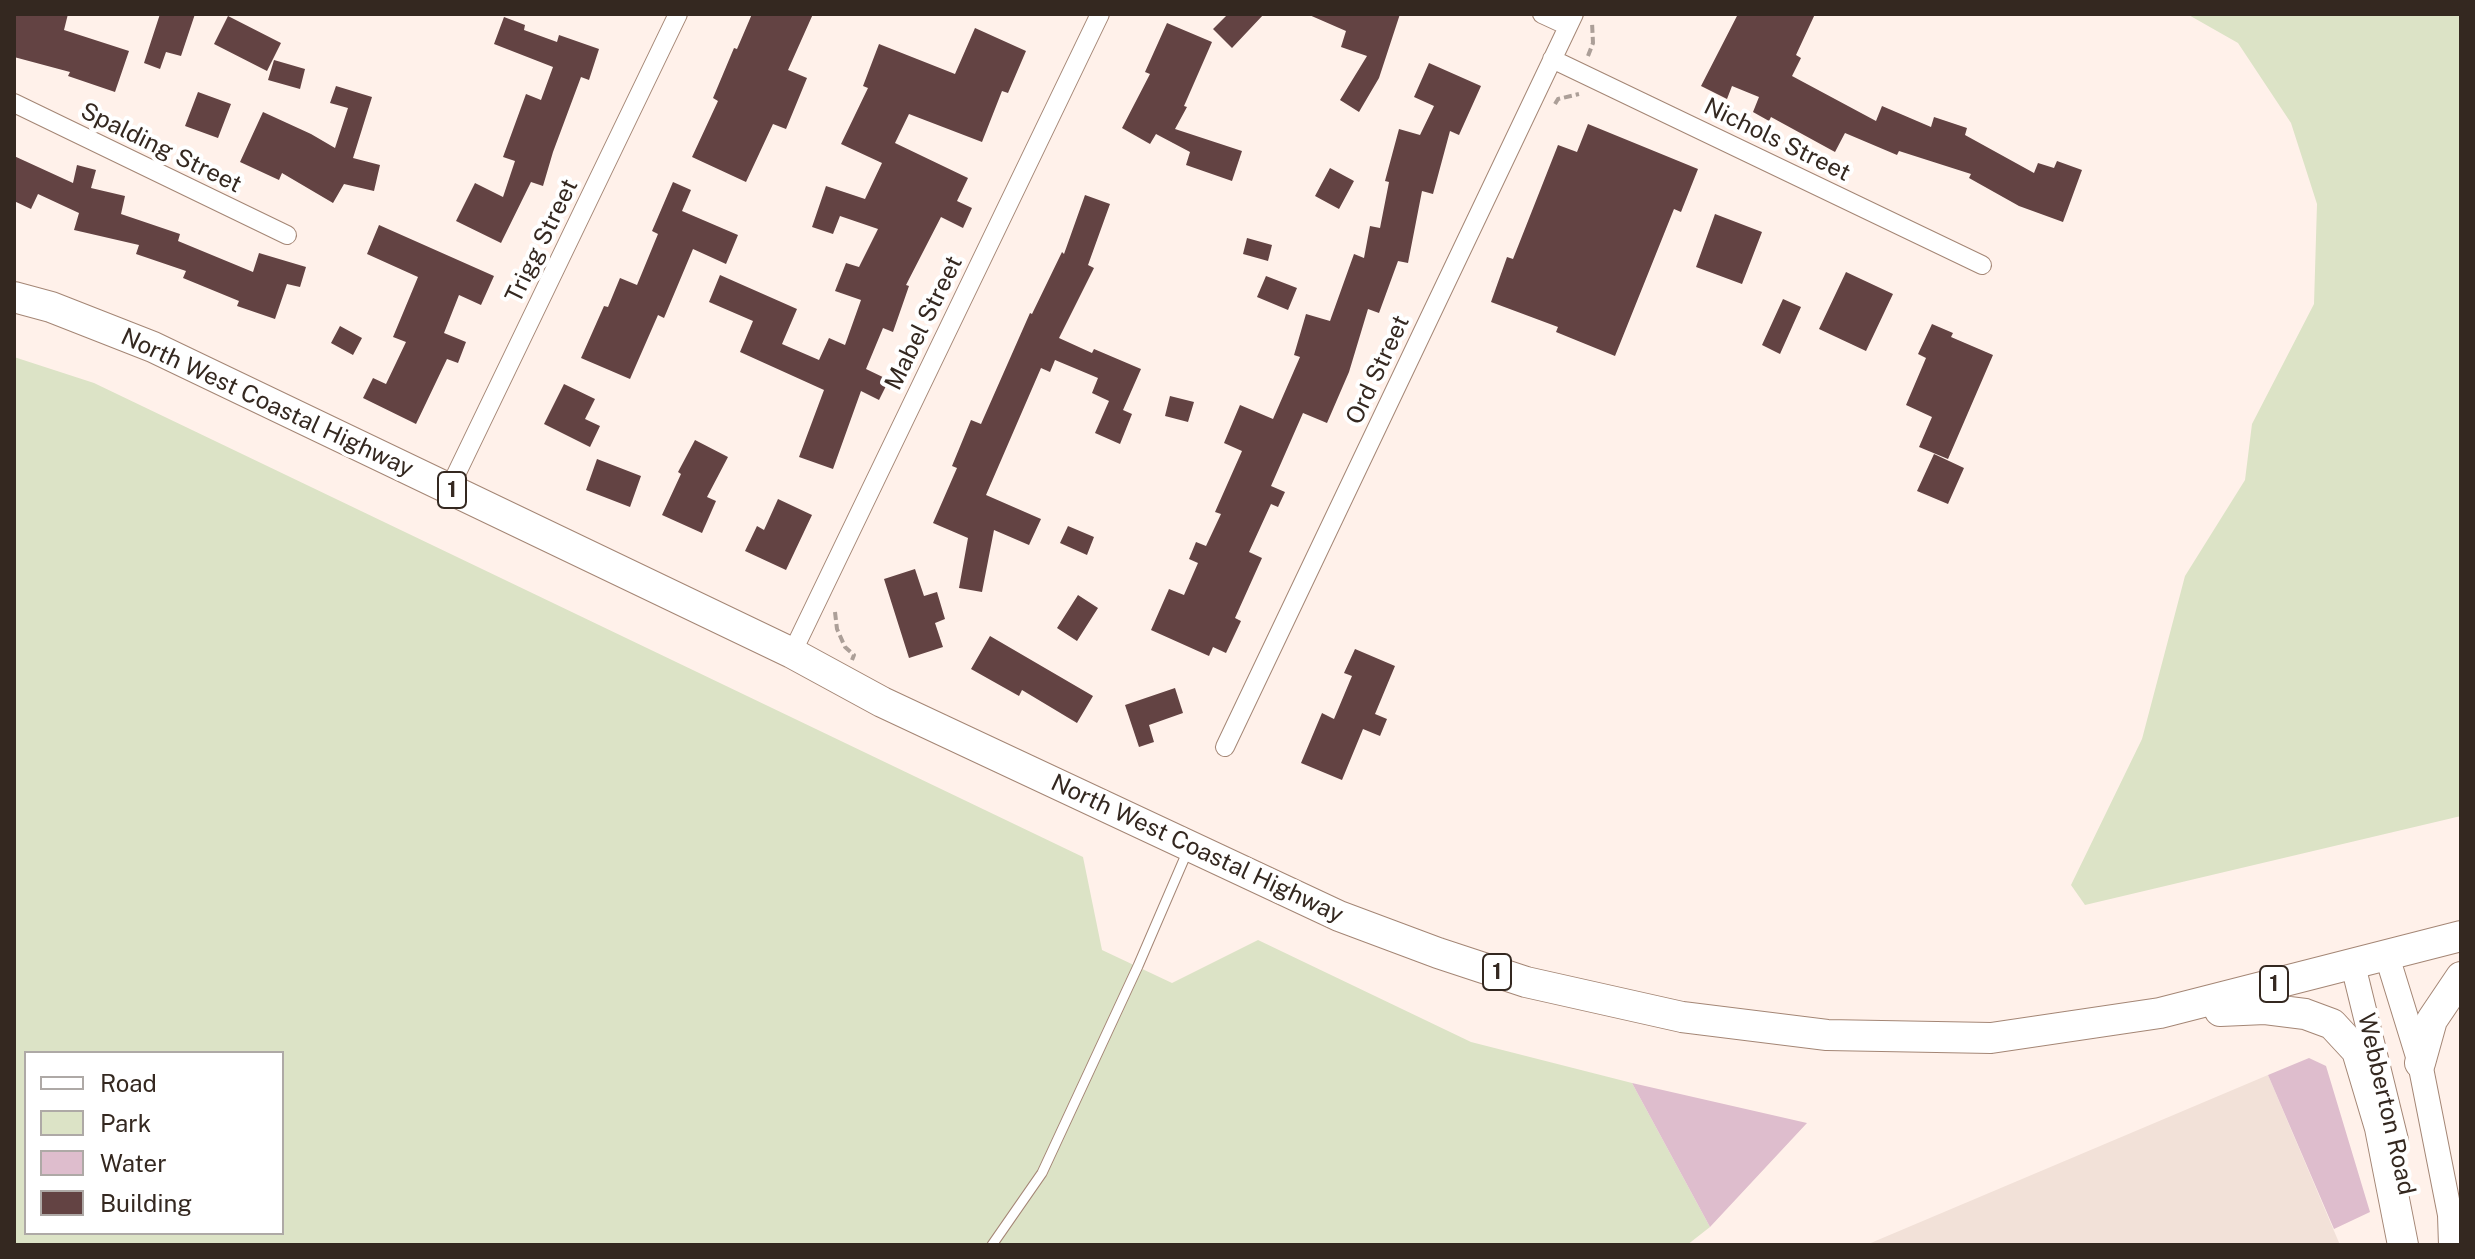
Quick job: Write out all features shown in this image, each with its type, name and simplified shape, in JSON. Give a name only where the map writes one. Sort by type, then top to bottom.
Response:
[{"type":"highway","name":"North West Coastal Highway","points":[[14,297],[51,307],[153,347],[792,653],[882,702],[1339,916],[1526,982],[1682,1017],[1827,1035],[1991,1038],[2160,1013],[2461,936]]},
{"type":"highway","points":[[2420,1063],[2432,1020],[2461,977]]},
{"type":"highway","points":[[2160,1013],[2265,1009],[2305,1014],[2332,1024],[2357,1051],[2380,1128],[2403,1245]]},
{"type":"main road","name":"Webberton Road","points":[[2387,956],[2420,1063],[2450,1215],[2451,1245]]},
{"type":"main road","name":"Webberton Road","points":[[2353,965],[2390,1108],[2410,1208],[2411,1245]]},
{"type":"street","points":[[655,14],[676,18]]},
{"type":"street","name":"Mabel Street","points":[[792,653],[1100,14]]},
{"type":"street","points":[[1542,14],[1571,20]]},
{"type":"street","name":"Trigg Street","points":[[449,489],[676,18]]},
{"type":"street","name":"Ord Street","points":[[1225,747],[1571,20]]},
{"type":"street","name":"Nichols Street","points":[[1552,59],[1982,265]]},
{"type":"street","name":"Spalding Street","points":[[14,103],[287,235]]},
{"type":"lane","points":[[992,1245],[1042,1173],[1138,966],[1189,847]]},
{"type":"path","points":[[1590,54],[1595,14]]},
{"type":"path","points":[[1548,112],[1558,99],[1584,93]]},
{"type":"shaded area","points":[[2268,1075],[2340,1245],[1866,1245]]},
{"type":"green space","points":[[2187,14],[2461,14],[2461,816],[2085,905],[2071,885],[2142,739],[2185,576],[2245,480],[2252,424],[2314,304],[2317,204],[2291,123],[2238,43]]},
{"type":"green space","points":[[14,357],[94,383],[1083,857],[1102,950],[1172,983],[1258,940],[1471,1042],[1632,1083],[1710,1227],[1687,1245],[14,1245]]},
{"type":"water","points":[[2309,1058],[2326,1066],[2370,1212],[2334,1229],[2268,1075]]},
{"type":"water","points":[[1632,1083],[1807,1123],[1710,1227]]},
{"type":"building","points":[[14,14],[68,14],[64,30],[129,51],[115,92],[68,76],[70,72],[14,57]]},
{"type":"building","points":[[160,14],[195,14],[181,56],[166,52],[160,69],[144,63]]},
{"type":"building","points":[[752,14],[813,14],[788,70],[807,78],[786,129],[773,124],[746,182],[692,157],[718,101],[713,98]]},
{"type":"building","points":[[1228,14],[1264,14],[1232,48],[1213,29]]},
{"type":"building","points":[[1307,14],[1400,14],[1379,78],[1359,112],[1340,100],[1367,56],[1341,47],[1346,31]]},
{"type":"building","points":[[1738,14],[1815,14],[1796,55],[1801,58],[1792,76],[1876,121],[1882,106],[1931,127],[1934,117],[1967,128],[1965,135],[2034,173],[2038,163],[2054,168],[2057,161],[2082,170],[2063,222],[2019,206],[1969,178],[1971,174],[1899,151],[1897,155],[1845,133],[1835,152],[1771,117],[1769,121],[1753,112],[1759,97],[1732,86],[1727,99],[1701,86]]},
{"type":"building","points":[[228,16],[281,43],[267,71],[214,44]]},
{"type":"building","points":[[504,17],[525,25],[524,30],[557,42],[559,35],[599,49],[589,80],[581,77],[543,186],[531,182],[501,243],[456,221],[475,183],[503,197],[515,161],[503,157],[526,94],[541,100],[553,67],[494,44]]},
{"type":"building","points":[[1167,23],[1212,42],[1184,106],[1187,107],[1175,129],[1242,151],[1232,181],[1186,165],[1190,152],[1156,134],[1150,144],[1122,128],[1150,74],[1145,72]]},
{"type":"building","points":[[975,28],[1026,51],[1008,93],[1002,91],[982,142],[909,114],[895,143],[968,178],[957,201],[972,208],[963,228],[941,217],[906,285],[909,286],[893,332],[883,328],[866,369],[889,380],[879,400],[861,391],[833,469],[799,457],[824,390],[740,352],[753,321],[709,302],[720,275],[797,309],[782,344],[819,360],[829,338],[845,345],[861,300],[835,291],[846,263],[859,267],[878,229],[840,216],[833,234],[812,227],[826,186],[865,199],[882,163],[841,144],[868,88],[863,86],[879,44],[955,74]]},
{"type":"building","points":[[274,60],[305,69],[300,89],[268,80]]},
{"type":"building","points":[[1429,63],[1481,86],[1459,135],[1450,131],[1433,194],[1422,191],[1408,263],[1398,261],[1379,313],[1368,309],[1349,372],[1327,423],[1303,413],[1271,486],[1285,492],[1278,507],[1271,504],[1249,552],[1262,558],[1235,618],[1241,621],[1226,653],[1213,647],[1209,656],[1151,630],[1169,589],[1184,595],[1198,563],[1189,559],[1196,542],[1206,546],[1221,514],[1215,512],[1242,451],[1224,443],[1240,405],[1273,419],[1300,357],[1294,355],[1306,314],[1330,321],[1354,254],[1364,258],[1370,226],[1380,228],[1389,182],[1385,181],[1399,129],[1420,135],[1434,106],[1414,97]]},
{"type":"building","points":[[336,86],[372,97],[353,158],[380,165],[374,191],[344,184],[333,203],[282,173],[279,180],[240,162],[263,112],[335,148],[348,108],[330,103]]},
{"type":"building","points":[[198,92],[231,104],[218,138],[185,126]]},
{"type":"building","points":[[1588,124],[1698,169],[1681,212],[1674,209],[1615,356],[1556,332],[1558,327],[1491,302],[1507,257],[1513,259],[1558,145],[1577,152]]},
{"type":"building","points":[[14,156],[73,183],[77,165],[96,170],[91,188],[125,196],[121,214],[180,234],[178,241],[253,272],[259,253],[306,267],[300,287],[287,284],[275,319],[237,306],[239,301],[183,278],[186,271],[136,254],[139,245],[74,230],[79,213],[38,194],[31,209],[14,201]]},
{"type":"building","points":[[1330,168],[1354,181],[1339,209],[1315,196]]},
{"type":"building","points":[[673,182],[691,190],[682,211],[738,235],[726,264],[693,249],[664,318],[658,315],[630,379],[581,358],[620,278],[637,285],[658,234],[652,231]]},
{"type":"building","points":[[1085,195],[1110,204],[1088,265],[1094,268],[1059,338],[1141,369],[1123,410],[1132,414],[1120,444],[1095,433],[1109,401],[1092,393],[1098,378],[1055,360],[1050,372],[1041,368],[986,495],[1041,519],[1029,545],[994,530],[982,592],[959,588],[968,538],[933,523],[957,468],[952,466],[971,420],[981,424],[1030,313],[1062,252],[1064,254]]},
{"type":"building","points":[[1715,214],[1762,232],[1742,284],[1696,267]]},
{"type":"building","points":[[379,225],[494,276],[481,305],[459,295],[444,333],[466,342],[458,363],[447,359],[416,424],[363,398],[373,378],[386,384],[406,342],[393,337],[418,277],[367,254]]},
{"type":"building","points":[[1247,238],[1272,245],[1268,261],[1243,254]]},
{"type":"building","points":[[1846,272],[1893,294],[1866,351],[1819,329]]},
{"type":"building","points":[[1266,276],[1297,288],[1288,310],[1257,297]]},
{"type":"building","points":[[1783,299],[1801,307],[1780,354],[1762,345]]},
{"type":"building","points":[[1932,324],[1953,333],[1951,337],[1993,355],[1948,459],[1919,447],[1932,417],[1906,405],[1926,358],[1918,354]]},
{"type":"building","points":[[340,326],[362,338],[353,355],[331,343]]},
{"type":"building","points":[[564,384],[595,399],[585,419],[600,426],[590,447],[544,424]]},
{"type":"building","points":[[1170,396],[1194,402],[1188,422],[1165,416]]},
{"type":"building","points":[[695,440],[728,457],[707,497],[716,501],[702,533],[662,515],[681,474],[678,472]]},
{"type":"building","points":[[1934,454],[1964,468],[1948,504],[1917,491]]},
{"type":"building","points":[[597,459],[641,476],[630,507],[586,490]]},
{"type":"building","points":[[778,499],[812,515],[786,570],[745,551],[757,526],[764,530]]},
{"type":"building","points":[[1068,526],[1094,537],[1087,555],[1060,543]]},
{"type":"building","points":[[915,569],[924,596],[937,592],[945,619],[935,623],[943,647],[909,658],[884,579]]},
{"type":"building","points":[[1078,595],[1098,608],[1077,641],[1057,628]]},
{"type":"building","points":[[990,636],[1093,696],[1077,723],[1022,690],[1019,696],[971,669]]},
{"type":"building","points":[[1355,649],[1395,666],[1375,714],[1387,719],[1380,736],[1363,729],[1342,780],[1301,763],[1322,713],[1334,719],[1352,676],[1344,673]]},
{"type":"building","points":[[1175,688],[1183,713],[1149,725],[1154,742],[1139,747],[1125,705]]}]
